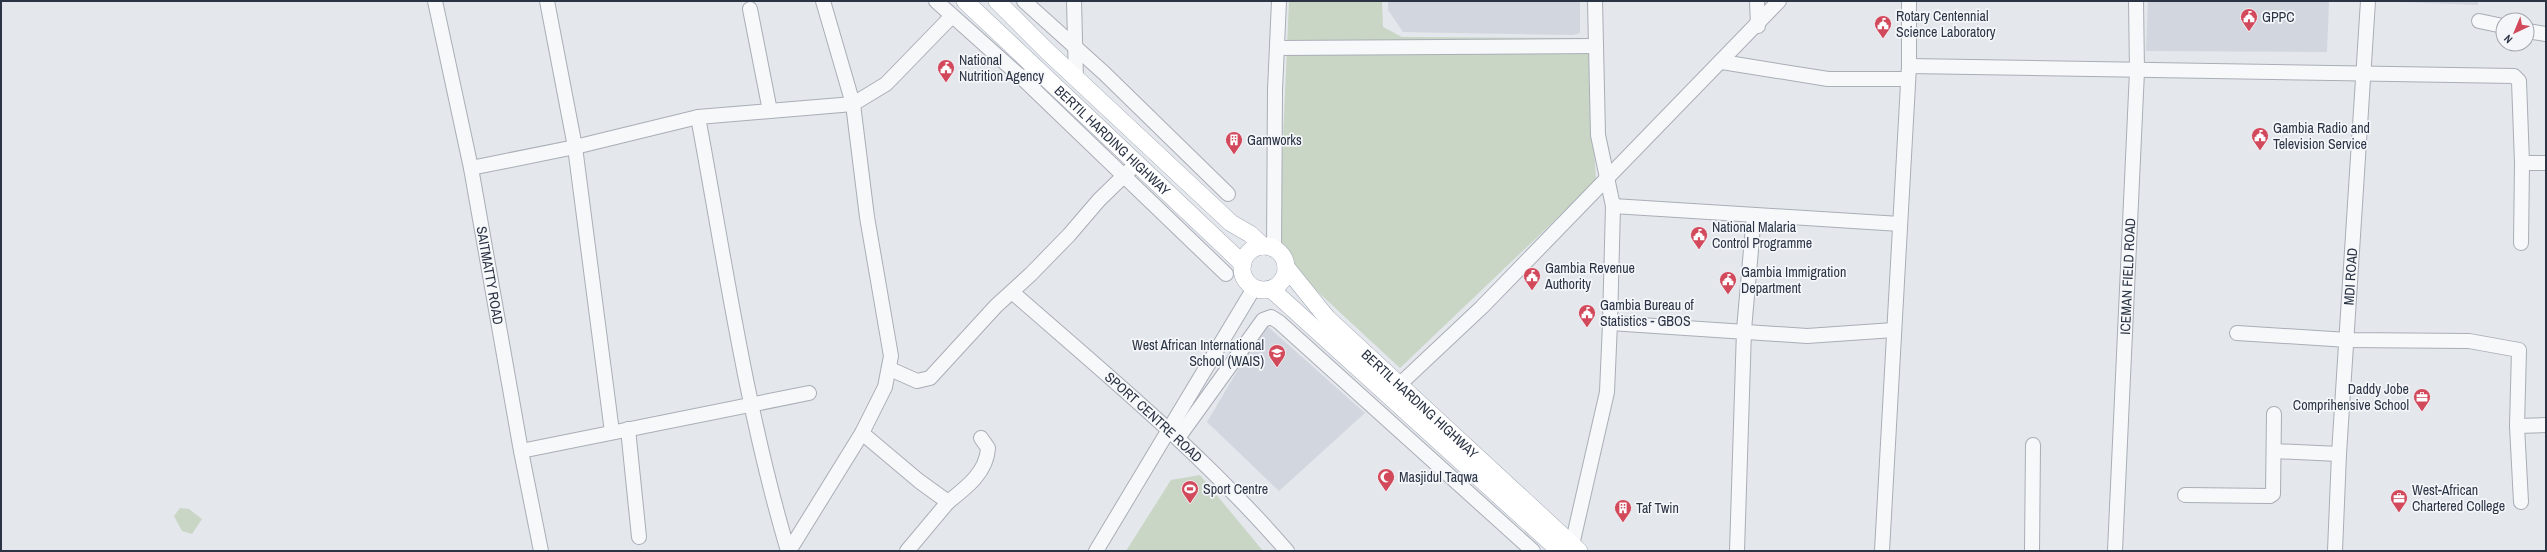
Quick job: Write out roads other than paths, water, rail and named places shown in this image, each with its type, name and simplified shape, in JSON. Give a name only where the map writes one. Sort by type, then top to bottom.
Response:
[{"type":"main road","name":"BERTIL HARDING HIGHWAY","points":[[965,1],[1040,74],[1243,264]]},
{"type":"main road","name":"BERTIL HARDING HIGHWAY","points":[[997,1],[1076,79],[1231,223],[1269,247]]},
{"type":"main road","points":[[1269,247],[1283,256],[1286,267],[1284,278],[1271,289],[1254,288],[1246,280],[1243,264],[1248,253],[1269,247]]},
{"type":"main road","name":"BERTIL HARDING HIGHWAY","points":[[1286,267],[1327,318],[1570,549]]},
{"type":"main road","name":"BERTIL HARDING HIGHWAY","points":[[1271,289],[1570,549]]},
{"type":"street","name":"SAITMATTY ROAD","points":[[435,1],[471,168],[521,451],[541,551]]},
{"type":"street","points":[[547,1],[575,147],[612,432]]},
{"type":"street","points":[[789,551],[862,433],[885,387],[890,370],[890,338],[867,217],[853,104],[823,1]]},
{"type":"street","points":[[936,1],[1021,78],[1123,178],[1226,274]]},
{"type":"street","points":[[1024,1],[1074,48],[1104,73],[1228,194]]},
{"type":"street","points":[[1074,1],[1074,48],[1076,79]]},
{"type":"street","points":[[1269,247],[1279,1]]},
{"type":"street","points":[[1570,549],[1607,392],[1613,206],[1598,135],[1595,1]]},
{"type":"street","points":[[1757,1],[1758,26]]},
{"type":"street","points":[[1398,385],[1482,307],[1608,177],[1758,26],[1779,1]]},
{"type":"street","points":[[1882,551],[1908,73],[1909,1]]},
{"type":"street","name":"ICEMAN FIELD ROAD","points":[[2115,551],[2137,71],[2136,1]]},
{"type":"street","name":"MDI ROAD","points":[[2335,551],[2339,454],[2348,340],[2368,1]]},
{"type":"street","points":[[750,9],[770,111]]},
{"type":"street","points":[[471,168],[575,147],[698,117],[853,104],[886,84],[952,16]]},
{"type":"street","points":[[2479,21],[2495,24]]},
{"type":"street","points":[[2535,32],[2546,34]]},
{"type":"street","points":[[1277,48],[1596,46]]},
{"type":"street","points":[[1722,62],[1828,79],[1908,73],[2137,71],[2363,72],[2514,76],[2519,81],[2522,163],[2520,243]]},
{"type":"street","points":[[1021,78],[1040,74]]},
{"type":"street","points":[[698,117],[751,404],[769,488],[789,551]]},
{"type":"street","points":[[2522,163],[2546,163]]},
{"type":"street","points":[[890,370],[917,381],[924,381],[930,378],[1136,164]]},
{"type":"street","points":[[1613,206],[1900,224]]},
{"type":"street","points":[[1737,551],[1744,330],[1754,215]]},
{"type":"street","points":[[1173,433],[1254,288]]},
{"type":"street","name":"SPORT CENTRE ROAD","points":[[1012,292],[1173,433],[1250,508],[1287,551]]},
{"type":"street","points":[[1096,551],[1138,484],[1173,433],[1263,320],[1271,317],[1280,322],[1533,551]]},
{"type":"street","points":[[1610,323],[1744,330],[1807,336],[1894,330]]},
{"type":"street","points":[[2237,333],[2348,340],[2469,341],[2519,350],[2517,426],[2521,502]]},
{"type":"street","points":[[521,451],[809,393]]},
{"type":"street","points":[[2186,495],[2270,496],[2275,491],[2274,414]]},
{"type":"street","points":[[2517,426],[2546,425]]},
{"type":"street","points":[[628,429],[639,537]]},
{"type":"street","points":[[862,433],[919,481],[948,502]]},
{"type":"street","points":[[907,551],[948,502],[982,470],[988,458],[988,448],[980,438]]},
{"type":"street","points":[[2032,551],[2033,445]]},
{"type":"street","points":[[2274,451],[2339,454]]},
{"type":"place","name":"GPPC","points":[[2249,32]]},
{"type":"place","name":"Rotary Centennial Science Laboratory","points":[[1883,39]]},
{"type":"place","name":"National Nutrition Agency","points":[[946,83]]},
{"type":"place","name":"Gambia Radio and Television Service","points":[[2260,151]]},
{"type":"place","name":"Gamworks","points":[[1234,155]]},
{"type":"place","name":"National Malaria Control Programme","points":[[1699,250]]},
{"type":"place","name":"Gambia Revenue Authority","points":[[1532,291]]},
{"type":"place","name":"Gambia Immigration Department","points":[[1728,295]]},
{"type":"place","name":"Gambia Bureau of Statistics - GBOS","points":[[1587,328]]},
{"type":"place","name":"West African International School (WAIS)","points":[[1277,368]]},
{"type":"place","name":"Daddy Jobe Comprihensive School","points":[[2422,412]]},
{"type":"place","name":"Masjidul Taqwa","points":[[1386,492]]},
{"type":"place","name":"Sport Centre","points":[[1190,504]]},
{"type":"place","name":"West-African Chartered College","points":[[2399,513]]},
{"type":"place","name":"Taf Twin","points":[[1623,523]]}]
